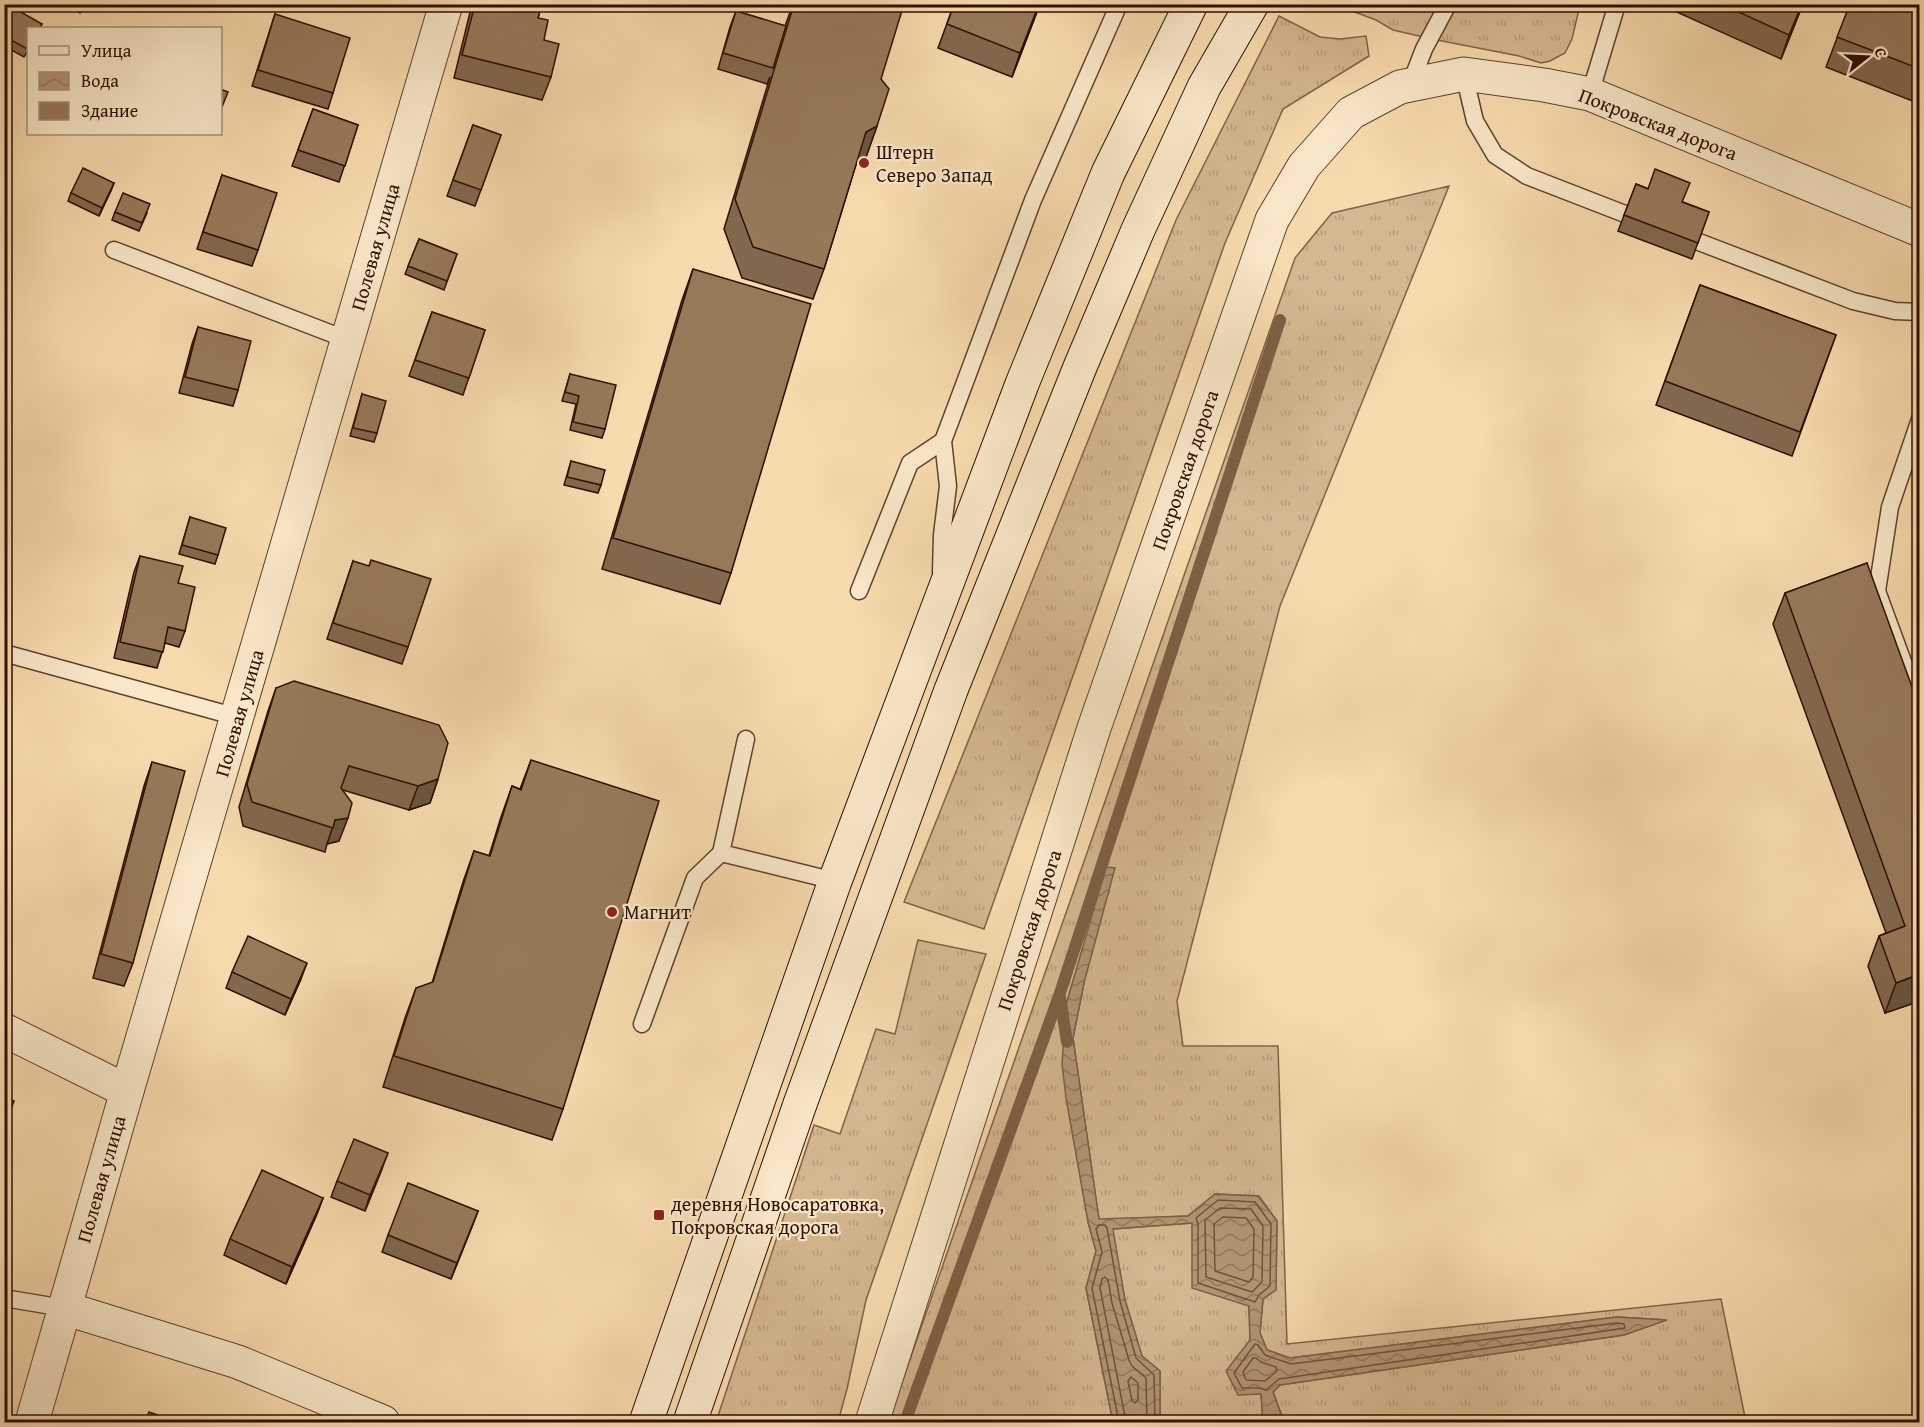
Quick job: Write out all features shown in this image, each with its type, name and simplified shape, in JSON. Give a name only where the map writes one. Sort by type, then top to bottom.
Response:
[{"type":"street","name":"Полевая улица","points":[[32,1422],[446,4]]},
{"type":"street","points":[[646,1422],[834,881],[1022,384],[1108,173],[1191,4]]},
{"type":"street","points":[[690,1422],[800,1104],[951,690],[1138,230],[1204,87],[1252,4]]},
{"type":"street","name":"Покровская дорога","points":[[872,1422],[1094,728],[1272,220],[1304,166],[1350,113],[1400,87],[1464,75],[1544,85],[1590,94],[1920,230]]},
{"type":"street","points":[[4,1030],[127,1091]]},
{"type":"street","points":[[64,1308],[238,1362],[383,1422]]},
{"type":"lane","points":[[939,600],[942,535],[948,486],[943,441],[1033,200],[1119,4]]},
{"type":"lane","points":[[1410,86],[1424,49],[1448,4]]},
{"type":"lane","points":[[1590,94],[1617,4]]},
{"type":"lane","points":[[1464,75],[1475,121],[1495,155],[1527,176],[1625,214]]},
{"type":"lane","points":[[1699,242],[1853,301],[1895,311],[1920,312]]},
{"type":"lane","points":[[114,250],[348,340]]},
{"type":"lane","points":[[1920,419],[1890,507],[1877,591],[1920,708]]},
{"type":"lane","points":[[859,591],[910,463],[943,441]]},
{"type":"lane","points":[[4,653],[237,717]]},
{"type":"lane","points":[[642,1024],[695,878],[722,853],[746,739]]},
{"type":"lane","points":[[722,853],[834,881]]},
{"type":"lane","points":[[4,1298],[64,1308]]},
{"type":"green space","points":[[1302,5],[1580,5],[1572,39],[1565,53],[1541,63],[1519,56],[1393,30],[1376,20],[1344,8],[1329,7],[1318,12]]},
{"type":"green space","points":[[1279,16],[1320,37],[1340,39],[1366,36],[1369,56],[1283,109],[1225,243],[984,929],[904,902],[1176,220]]},
{"type":"green space","points":[[1449,186],[1280,606],[1177,1001],[1183,1046],[1278,1046],[1287,1344],[1721,1299],[1746,1422],[1303,1422],[1299,1418],[1283,1418],[1273,1392],[1280,1385],[1624,1335],[1665,1320],[1617,1317],[1290,1358],[1267,1350],[1260,1333],[1263,1299],[1276,1289],[1277,1221],[1259,1196],[1215,1194],[1188,1216],[1099,1220],[1073,1038],[1107,867],[1066,1005],[1088,1222],[1096,1251],[1086,1288],[1113,1422],[888,1422],[1295,258],[1332,213]]},
{"type":"green space","points":[[918,940],[986,954],[866,1300],[838,1422],[716,1422],[814,1125],[840,1134],[876,1029],[895,1034]]},
{"type":"green space","points":[[1192,1223],[1249,1306],[1250,1340],[1261,1393],[1263,1422],[1160,1422],[1160,1371],[1142,1356],[1125,1300],[1112,1229]]},
{"type":"water","points":[[1106,867],[1115,868],[1084,983],[1073,1038],[1099,1219],[1188,1216],[1215,1194],[1258,1196],[1277,1221],[1276,1290],[1263,1299],[1260,1333],[1267,1350],[1290,1358],[1617,1317],[1667,1320],[1624,1335],[1280,1385],[1273,1392],[1282,1417],[1299,1418],[1303,1422],[1263,1422],[1261,1394],[1238,1395],[1226,1371],[1250,1340],[1249,1306],[1192,1288],[1192,1223],[1113,1229],[1125,1300],[1142,1356],[1160,1371],[1160,1422],[1113,1422],[1086,1288],[1096,1251],[1088,1222],[1062,1064],[1066,1005]]},
{"type":"building","points":[[475,4],[542,4],[538,18],[548,20],[544,40],[559,44],[551,77],[462,55]]},
{"type":"building","points":[[794,4],[822,6],[825,4],[904,4],[881,79],[889,89],[877,126],[866,132],[824,269],[753,247],[735,199]]},
{"type":"building","points":[[954,4],[1039,4],[1020,53],[947,24]]},
{"type":"building","points":[[1721,4],[1802,4],[1789,35]]},
{"type":"building","points":[[1850,4],[1920,4],[1920,69],[1837,37]]},
{"type":"building","points":[[12,7],[42,24],[40,27],[27,27],[27,49],[4,36],[4,21]]},
{"type":"building","points":[[736,11],[786,26],[773,68],[723,53]]},
{"type":"building","points":[[275,14],[350,38],[333,93],[258,70]]},
{"type":"building","points":[[222,90],[228,92],[222,107]]},
{"type":"building","points":[[313,109],[358,125],[345,166],[298,150]]},
{"type":"building","points":[[473,125],[501,135],[481,190],[453,180]]},
{"type":"building","points":[[83,168],[114,183],[102,208],[71,193]]},
{"type":"building","points":[[1655,169],[1690,183],[1682,202],[1709,212],[1698,243],[1624,215],[1636,184],[1648,189]]},
{"type":"building","points":[[222,175],[277,193],[258,250],[203,232]]},
{"type":"building","points":[[123,193],[150,204],[142,223],[115,212]]},
{"type":"building","points":[[419,239],[457,254],[447,281],[408,266]]},
{"type":"building","points":[[693,269],[811,304],[731,573],[613,538]]},
{"type":"building","points":[[1700,285],[1836,335],[1800,432],[1665,381]]},
{"type":"building","points":[[432,312],[485,330],[469,378],[415,360]]},
{"type":"building","points":[[198,327],[251,341],[238,390],[185,377]]},
{"type":"building","points":[[570,374],[616,385],[605,429],[573,422],[579,396],[565,392]]},
{"type":"building","points":[[362,394],[386,401],[377,433],[353,428]]},
{"type":"building","points":[[571,461],[605,470],[601,485],[567,477]]},
{"type":"building","points":[[190,517],[226,528],[218,555],[182,545]]},
{"type":"building","points":[[140,556],[183,566],[178,583],[195,587],[185,631],[168,627],[163,652],[120,642]]},
{"type":"building","points":[[371,560],[431,579],[408,647],[333,623],[353,561],[369,566]]},
{"type":"building","points":[[1867,563],[1920,709],[1920,974],[1896,983],[1879,936],[1905,926],[1785,593]]},
{"type":"building","points":[[294,681],[439,725],[448,743],[438,779],[418,786],[349,766],[341,788],[352,803],[348,818],[335,820],[333,828],[252,802],[247,784],[276,688]]},
{"type":"building","points":[[531,760],[659,801],[563,1109],[394,1056],[416,988],[433,982],[474,851],[490,856],[512,786],[521,790]]},
{"type":"building","points":[[152,762],[185,771],[133,963],[101,954]]},
{"type":"building","points":[[248,936],[307,963],[291,999],[232,972]]},
{"type":"building","points":[[4,1096],[14,1101],[4,1117]]},
{"type":"building","points":[[354,1139],[388,1153],[370,1195],[337,1181]]},
{"type":"building","points":[[262,1170],[323,1198],[292,1267],[230,1239]]},
{"type":"building","points":[[408,1183],[478,1211],[457,1263],[388,1235]]},
{"type":"building","points":[[149,1412],[178,1422],[145,1422]]},
{"type":"waterway","points":[[905,1422],[1059,996],[1280,320]]},
{"type":"waterway","points":[[1060,997],[1067,1042]]},
{"type":"place","name":"Штерн Северо Запад","points":[[864,163]]},
{"type":"place","name":"Магнит","points":[[612,912]]},
{"type":"place","name":"деревня Новосаратовка, Покровская дорога","points":[[659,1215]]}]
